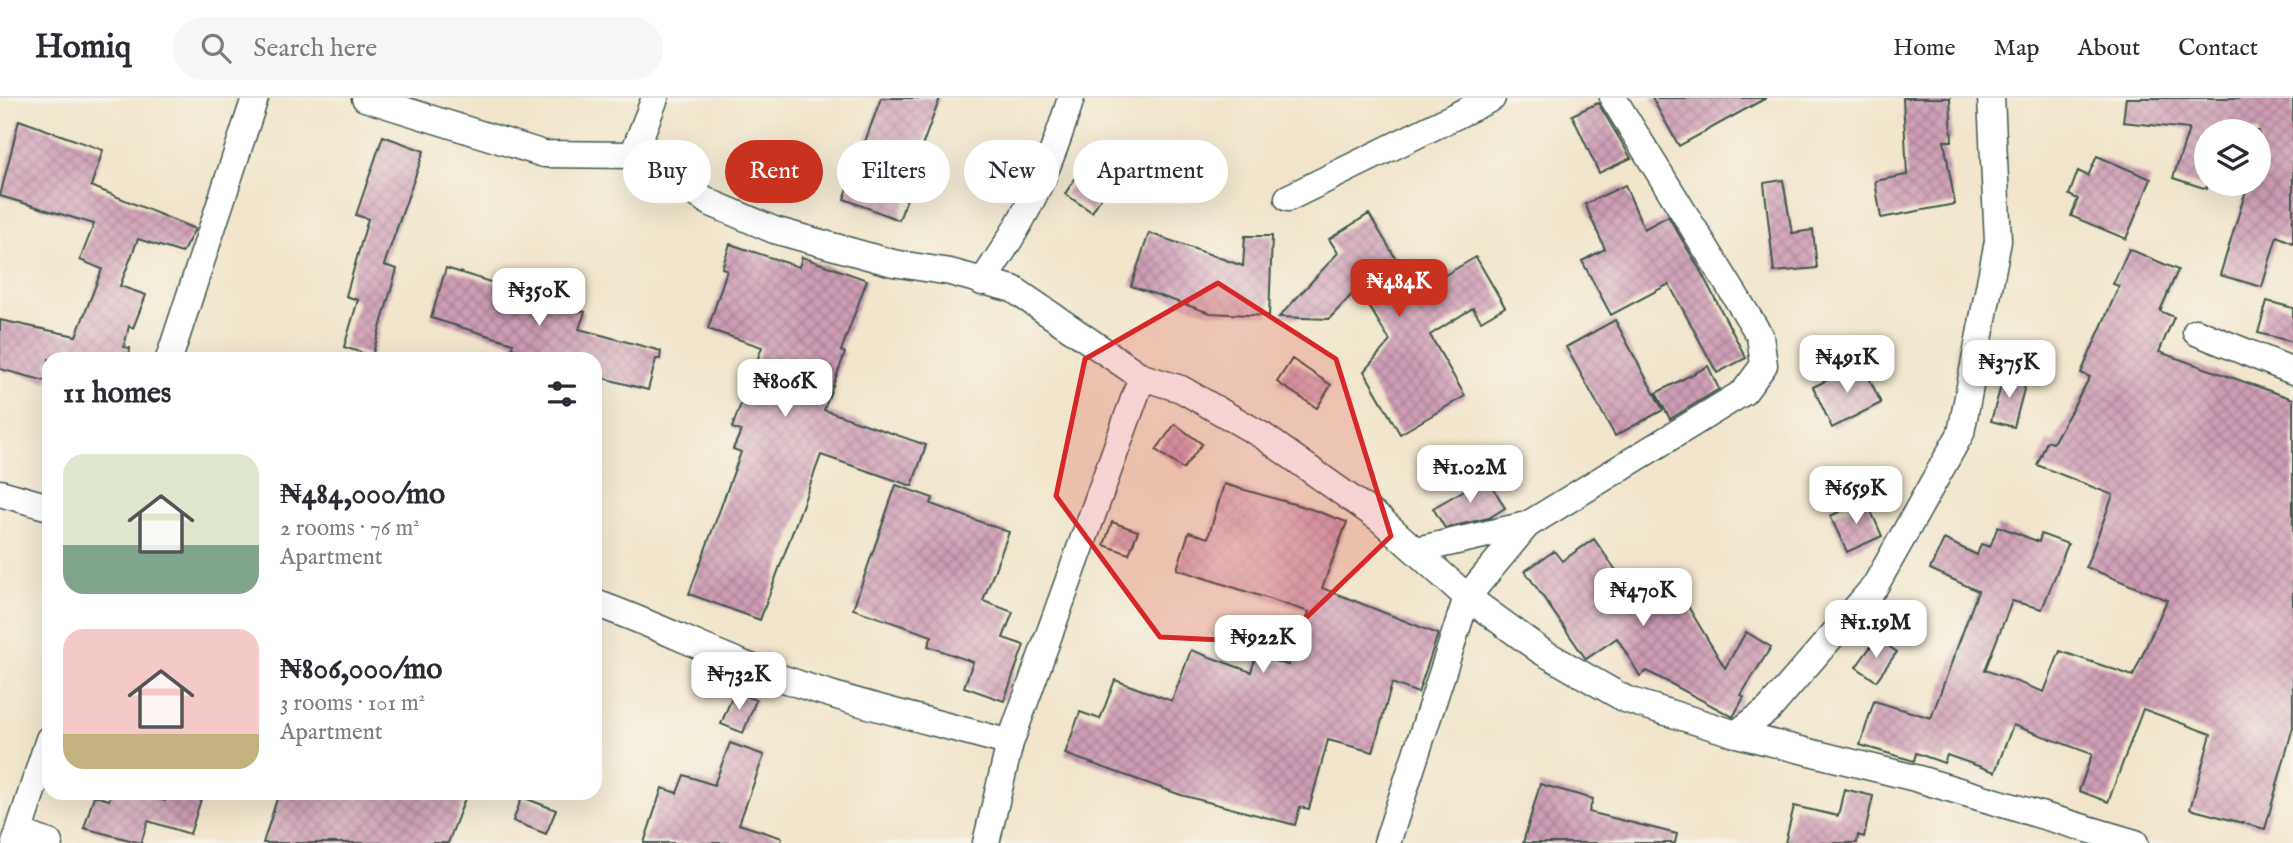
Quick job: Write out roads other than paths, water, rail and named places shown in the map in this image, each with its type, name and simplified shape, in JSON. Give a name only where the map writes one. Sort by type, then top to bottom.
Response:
[{"type":"street","points":[[171,352],[255,98]]},
{"type":"street","points":[[365,98],[544,154],[623,155]]},
{"type":"street","points":[[639,140],[655,98]]},
{"type":"street","points":[[982,282],[1019,228],[1039,191],[1071,98]]},
{"type":"street","points":[[1287,198],[1492,98]]},
{"type":"street","points":[[1417,550],[1527,525],[1744,392],[1764,365],[1760,337],[1613,98]]},
{"type":"street","points":[[1736,734],[1769,709],[1875,586],[1961,433],[1998,241],[1992,98]]},
{"type":"street","points":[[711,202],[774,230],[893,264],[950,272],[1013,289],[1142,377],[1181,389],[1263,436],[1326,479],[1417,550],[1468,597],[1541,651],[1625,699],[1736,734],[1915,778],[2135,843]]},
{"type":"street","points":[[2196,331],[2293,370]]},
{"type":"street","points":[[986,843],[1010,743],[1142,377]]},
{"type":"street","points":[[0,493],[42,505]]},
{"type":"street","points":[[1387,843],[1468,597],[1527,525]]},
{"type":"street","points":[[602,606],[658,626],[743,664],[809,687],[1010,743]]},
{"type":"street","points":[[42,760],[17,837],[48,843]]}]
